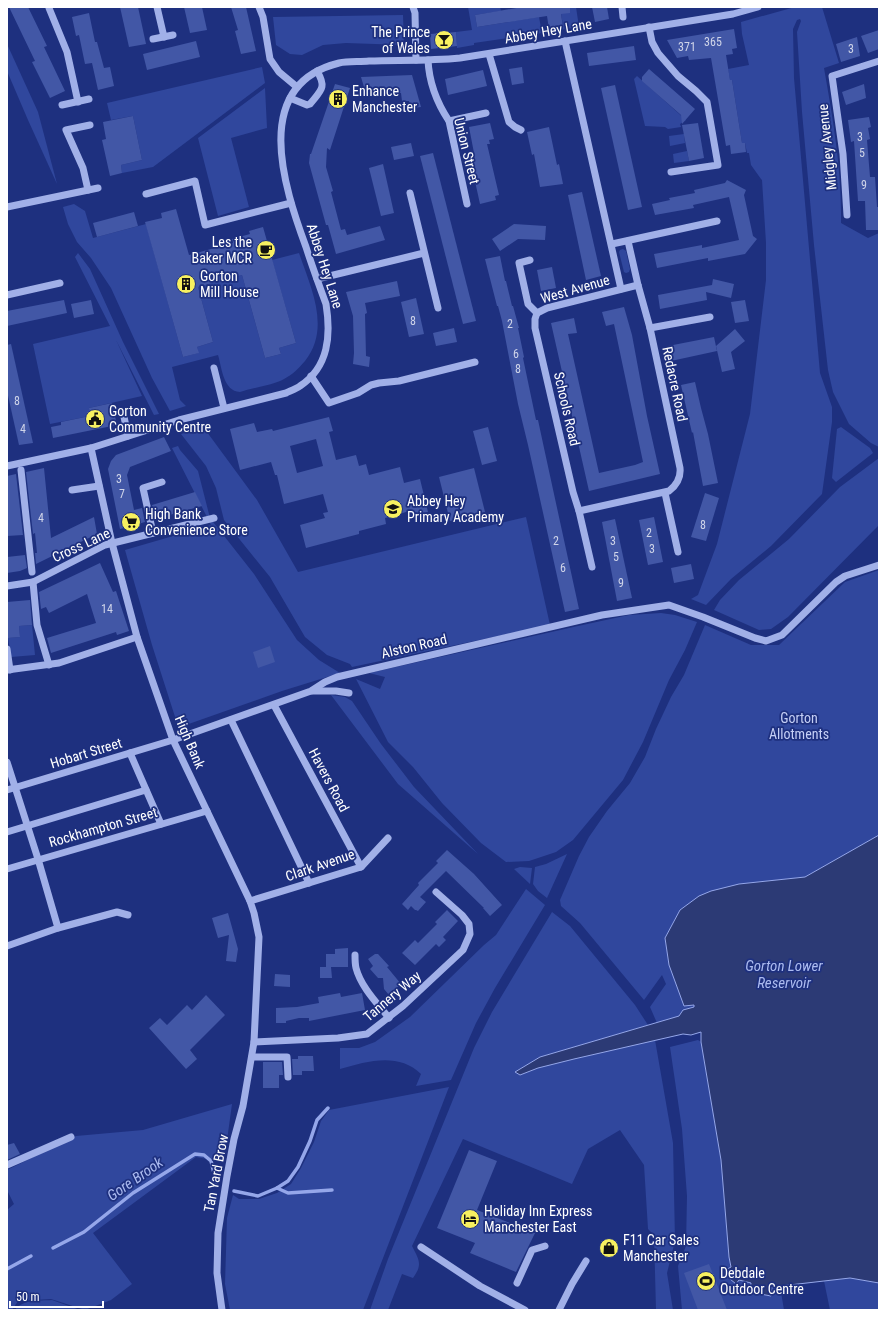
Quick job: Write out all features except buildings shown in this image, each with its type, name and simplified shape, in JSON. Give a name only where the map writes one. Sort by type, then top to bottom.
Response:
[{"type":"street","points":[[50,7],[67,52],[78,102]]},
{"type":"street","points":[[158,7],[164,37]]},
{"type":"street","points":[[259,7],[263,17],[270,59],[280,72],[297,87]]},
{"type":"street","points":[[413,7],[415,13],[416,60]]},
{"type":"street","points":[[622,7],[623,17]]},
{"type":"street","name":"Abbey Hey Lane","points":[[7,466],[91,448],[179,420],[286,393],[300,387],[311,376],[320,363],[325,352],[329,334],[326,304],[291,203],[282,168],[280,145],[284,112],[290,98],[297,87],[317,71],[324,67],[341,62],[428,60],[489,54],[733,14],[758,7]]},
{"type":"street","points":[[649,27],[652,42],[658,53],[678,76],[707,102],[718,165],[671,172]]},
{"type":"street","points":[[153,39],[173,34]]},
{"type":"street","points":[[565,41],[621,289],[638,285]]},
{"type":"street","points":[[489,54],[509,122],[515,128],[521,130]]},
{"type":"street","name":"Union Street","points":[[428,60],[428,71],[432,88],[442,111],[449,122],[467,204]]},
{"type":"street","name":"Midgley Avenue","points":[[847,215],[841,134],[832,76],[879,61]]},
{"type":"street","points":[[290,98],[306,105],[310,104],[322,86],[323,81],[317,71]]},
{"type":"street","points":[[62,105],[89,99]]},
{"type":"street","points":[[449,122],[486,113]]},
{"type":"street","points":[[88,190],[83,168],[66,130],[90,125]]},
{"type":"street","points":[[146,194],[195,181],[206,225],[291,203]]},
{"type":"street","points":[[7,207],[98,188]]},
{"type":"street","points":[[410,193],[438,308]]},
{"type":"street","points":[[612,244],[717,221]]},
{"type":"street","name":"Redacre Road","points":[[628,241],[650,328],[680,468],[679,479],[674,488],[665,493]]},
{"type":"street","points":[[317,278],[424,253]]},
{"type":"street","points":[[530,260],[519,263],[528,304],[537,313]]},
{"type":"street","points":[[7,295],[60,283]]},
{"type":"street","name":"West Avenue","points":[[537,313],[547,308],[621,289]]},
{"type":"street","name":"Schools Road","points":[[537,313],[535,328],[592,567]]},
{"type":"street","points":[[650,328],[710,317]]},
{"type":"street","points":[[311,376],[329,403],[358,393],[371,385],[475,362]]},
{"type":"street","points":[[214,368],[224,408]]},
{"type":"street","points":[[123,412],[128,436]]},
{"type":"street","name":"High Bank","points":[[91,448],[112,543],[137,637],[173,740],[250,901],[254,914],[259,937],[254,1042]]},
{"type":"street","points":[[21,470],[32,572]]},
{"type":"street","points":[[153,533],[144,488],[162,482]]},
{"type":"street","points":[[72,490],[99,486]]},
{"type":"street","points":[[579,511],[665,493],[678,552]]},
{"type":"street","name":"Cross Lane","points":[[7,586],[33,582],[105,545],[214,518]]},
{"type":"street","name":"Alston Road","points":[[173,740],[312,691],[325,682],[337,677],[602,616],[669,605],[766,641],[782,635],[836,582],[845,576],[879,565]]},
{"type":"street","points":[[33,582],[37,624],[49,665]]},
{"type":"street","points":[[7,649],[8,670],[49,665],[137,637]]},
{"type":"street","points":[[312,691],[336,691],[349,693]]},
{"type":"street","name":"Havers Road","points":[[274,705],[361,867]]},
{"type":"street","points":[[231,720],[309,883]]},
{"type":"street","name":"Hobart Street","points":[[7,790],[173,740]]},
{"type":"street","points":[[130,753],[161,824]]},
{"type":"street","points":[[7,762],[16,787],[58,928]]},
{"type":"street","points":[[7,832],[146,790]]},
{"type":"street","name":"Rockhampton Street","points":[[7,869],[207,811]]},
{"type":"street","name":"Clark Avenue","points":[[250,901],[361,867],[388,838]]},
{"type":"street","name":"Tannery Way","points":[[254,1042],[338,1038],[367,1034],[404,1006],[464,950],[470,934],[469,924],[462,915],[436,892]]},
{"type":"street","points":[[7,946],[58,928],[117,912],[128,915]]},
{"type":"street","points":[[355,955],[356,968],[362,981],[371,996],[389,1018]]},
{"type":"street","name":"Tan Yard Brow","points":[[222,1310],[216,1273],[218,1233],[227,1176],[234,1139],[243,1106],[254,1042]]},
{"type":"street","points":[[252,1057],[287,1057],[288,1078]]},
{"type":"street","points":[[7,1165],[71,1138]]},
{"type":"street","points":[[517,1283],[532,1250],[545,1246]]},
{"type":"street","points":[[421,1247],[480,1286],[525,1310]]},
{"type":"street","points":[[559,1310],[586,1261]]},
{"type":"green space","points":[[468,7],[500,7],[501,11],[475,15],[477,27],[539,17],[542,33],[474,43],[474,45],[457,48],[456,32],[472,30]]},
{"type":"green space","points":[[560,7],[576,7],[579,27],[560,30],[559,27],[563,26]]},
{"type":"green space","points":[[795,7],[822,7],[839,63],[824,68],[834,126],[840,184],[841,223],[868,238],[879,233],[879,447],[871,443],[849,424],[833,392],[828,370],[814,245],[802,112],[797,32],[801,21],[800,19],[797,20],[793,29],[794,78],[820,373],[832,407],[832,422],[822,494],[771,546],[731,579],[706,605],[691,599],[698,595],[717,544],[750,414],[766,280],[766,243],[762,180],[751,165],[749,153],[747,153],[745,143],[742,143],[732,80],[730,80],[728,69],[749,65],[742,34],[741,22]]},
{"type":"green space","points":[[403,15],[404,45],[346,43],[323,45],[302,55],[290,54],[276,45],[273,17]]},
{"type":"green space","points":[[7,44],[38,112],[57,184],[7,71]]},
{"type":"green space","points":[[262,67],[265,83],[153,167],[122,173],[121,165],[142,160],[133,116],[111,120],[107,103]]},
{"type":"green space","points":[[637,76],[686,120],[680,124],[681,127],[668,129],[665,127],[645,126],[634,79]]},
{"type":"green space","points":[[265,88],[267,128],[231,138],[249,207],[218,216],[198,138]]},
{"type":"green space","points":[[684,134],[685,143],[670,146],[669,136]]},
{"type":"green space","points":[[687,151],[689,161],[674,163],[673,154]]},
{"type":"green space","points":[[74,204],[85,211],[93,238],[146,224],[183,357],[198,353],[197,347],[213,342],[198,287],[242,275],[265,358],[281,354],[279,348],[296,343],[272,260],[299,253],[313,294],[318,322],[317,335],[313,348],[305,361],[293,373],[280,381],[240,392],[234,391],[230,388],[224,378],[218,355],[172,367],[180,400],[186,406],[170,411],[152,378],[111,288],[91,258],[77,242],[68,224],[63,207]]},
{"type":"green space","points":[[623,249],[626,251],[630,269],[629,272],[626,273],[624,272],[619,252]]},
{"type":"green space","points":[[78,253],[90,269],[123,342],[159,414],[154,415],[116,340],[142,396],[89,408],[90,416],[50,424],[33,344],[110,326],[75,257]]},
{"type":"green space","points":[[841,427],[870,448],[873,453],[836,482],[832,478],[837,429]]},
{"type":"green space","points":[[204,428],[257,500],[298,572],[526,517],[550,625],[352,667],[350,664],[327,655],[305,637],[270,577],[224,520],[216,488],[206,466],[181,434]]},
{"type":"green space","points":[[178,446],[198,471],[210,518],[254,574],[297,640],[319,660],[340,673],[282,691],[183,726],[177,723],[152,645],[125,550],[211,525],[172,448]]},
{"type":"green space","points":[[879,458],[879,525],[788,617],[771,629],[759,630],[714,610],[720,600],[739,580],[789,539],[840,487]]},
{"type":"green space","name":"Gorton Allotments","points":[[879,570],[879,835],[805,877],[739,884],[680,910],[665,938],[669,965],[694,1007],[683,1010],[679,1016],[657,1023],[650,1007],[666,984],[662,975],[644,1000],[580,923],[561,906],[560,900],[579,856],[589,837],[607,811],[630,783],[645,757],[671,697],[684,675],[705,625],[751,645],[779,645],[845,582]]},
{"type":"green space","points":[[661,613],[675,615],[697,622],[685,650],[669,680],[643,742],[623,780],[573,840],[556,852],[529,861],[506,862],[481,843],[442,803],[413,767],[388,742],[356,679],[380,689],[385,677],[369,673],[629,615]]},
{"type":"green space","points":[[32,625],[35,655],[11,657],[8,638],[20,637],[19,626]]},
{"type":"green space","points":[[331,695],[345,697],[352,701],[381,744],[414,787],[478,854],[398,784]]},
{"type":"green space","points":[[567,854],[547,898],[538,891],[533,884],[535,867],[546,864]]},
{"type":"green space","points":[[520,867],[532,868],[530,884],[514,869]]},
{"type":"green space","points":[[526,889],[545,905],[495,988],[476,1023],[451,1080],[416,1086],[421,1074],[412,1067],[393,1061],[372,1061],[340,1069],[340,1048],[359,1048],[375,1042],[410,1017],[496,935]]},
{"type":"green space","points":[[552,912],[570,926],[635,1005],[648,1025],[540,1057],[516,1072],[520,1075],[538,1068],[655,1040],[673,1143],[675,1241],[667,1273],[673,1310],[656,1310],[654,1235],[648,1229],[644,1165],[620,1130],[588,1149],[572,1184],[463,1139],[412,1246],[419,1262],[416,1273],[413,1278],[402,1274],[388,1310],[370,1310],[388,1259],[474,1048],[492,1012]]},
{"type":"green space","points":[[698,1040],[701,1042],[721,1160],[731,1267],[724,1271],[737,1284],[739,1280],[751,1283],[750,1292],[771,1296],[771,1287],[780,1286],[784,1310],[682,1310],[678,1266],[686,1246],[687,1196],[682,1129],[670,1047]]},
{"type":"green space","points":[[449,1087],[363,1310],[230,1310],[225,1284],[227,1218],[233,1195],[239,1199],[259,1199],[277,1193],[291,1184],[314,1142],[321,1121],[329,1110]]},
{"type":"green space","points":[[232,1104],[224,1162],[196,1157],[93,1233],[132,1284],[111,1300],[85,1310],[51,1299],[18,1301],[12,1310],[7,1310],[7,1210],[14,1204],[7,1190],[7,1170],[76,1136],[143,1130]]},
{"type":"green space","points":[[850,1278],[879,1283],[879,1310],[830,1310],[824,1281]]},
{"type":"green space","points":[[52,1300],[80,1310],[15,1310],[18,1306],[27,1302]]},
{"type":"water","name":"Gorton Lower Reservoir","points":[[879,835],[879,1283],[850,1278],[772,1287],[771,1296],[750,1292],[751,1283],[739,1280],[736,1284],[724,1271],[731,1267],[721,1160],[701,1042],[701,1032],[691,1035],[683,1034],[574,1059],[538,1068],[520,1075],[515,1072],[540,1057],[679,1016],[683,1010],[694,1007],[694,1005],[684,1006],[669,965],[665,938],[680,910],[699,896],[711,891],[739,884],[805,877]]},
{"type":"waterway","points":[[234,1191],[258,1196],[277,1188],[288,1181],[298,1167],[310,1141],[317,1120],[328,1108]]},
{"type":"waterway","name":"Gore Brook","points":[[53,1248],[84,1232],[133,1193],[195,1154],[204,1155],[211,1161],[217,1185]]},
{"type":"waterway","name":"Gore Brook","points":[[277,1188],[288,1193],[332,1190]]},
{"type":"waterway","name":"Gore Brook","points":[[7,1269],[31,1256]]},
{"type":"place","name":"The Prince of Wales","points":[[444,40]]},
{"type":"place","name":"Enhance Manchester","points":[[338,99]]},
{"type":"place","name":"Les the Baker MCR","points":[[266,250]]},
{"type":"place","name":"Gorton Mill House","points":[[186,284]]},
{"type":"place","name":"Gorton Community Centre","points":[[95,419]]},
{"type":"place","name":"Abbey Hey Primary Academy","points":[[393,509]]},
{"type":"place","name":"High Bank Convenience Store","points":[[131,522]]},
{"type":"place","name":"Holiday Inn Express Manchester East","points":[[470,1219]]},
{"type":"place","name":"F11 Car Sales Manchester","points":[[609,1248]]},
{"type":"place","name":"Debdale Outdoor Centre","points":[[706,1281]]}]
